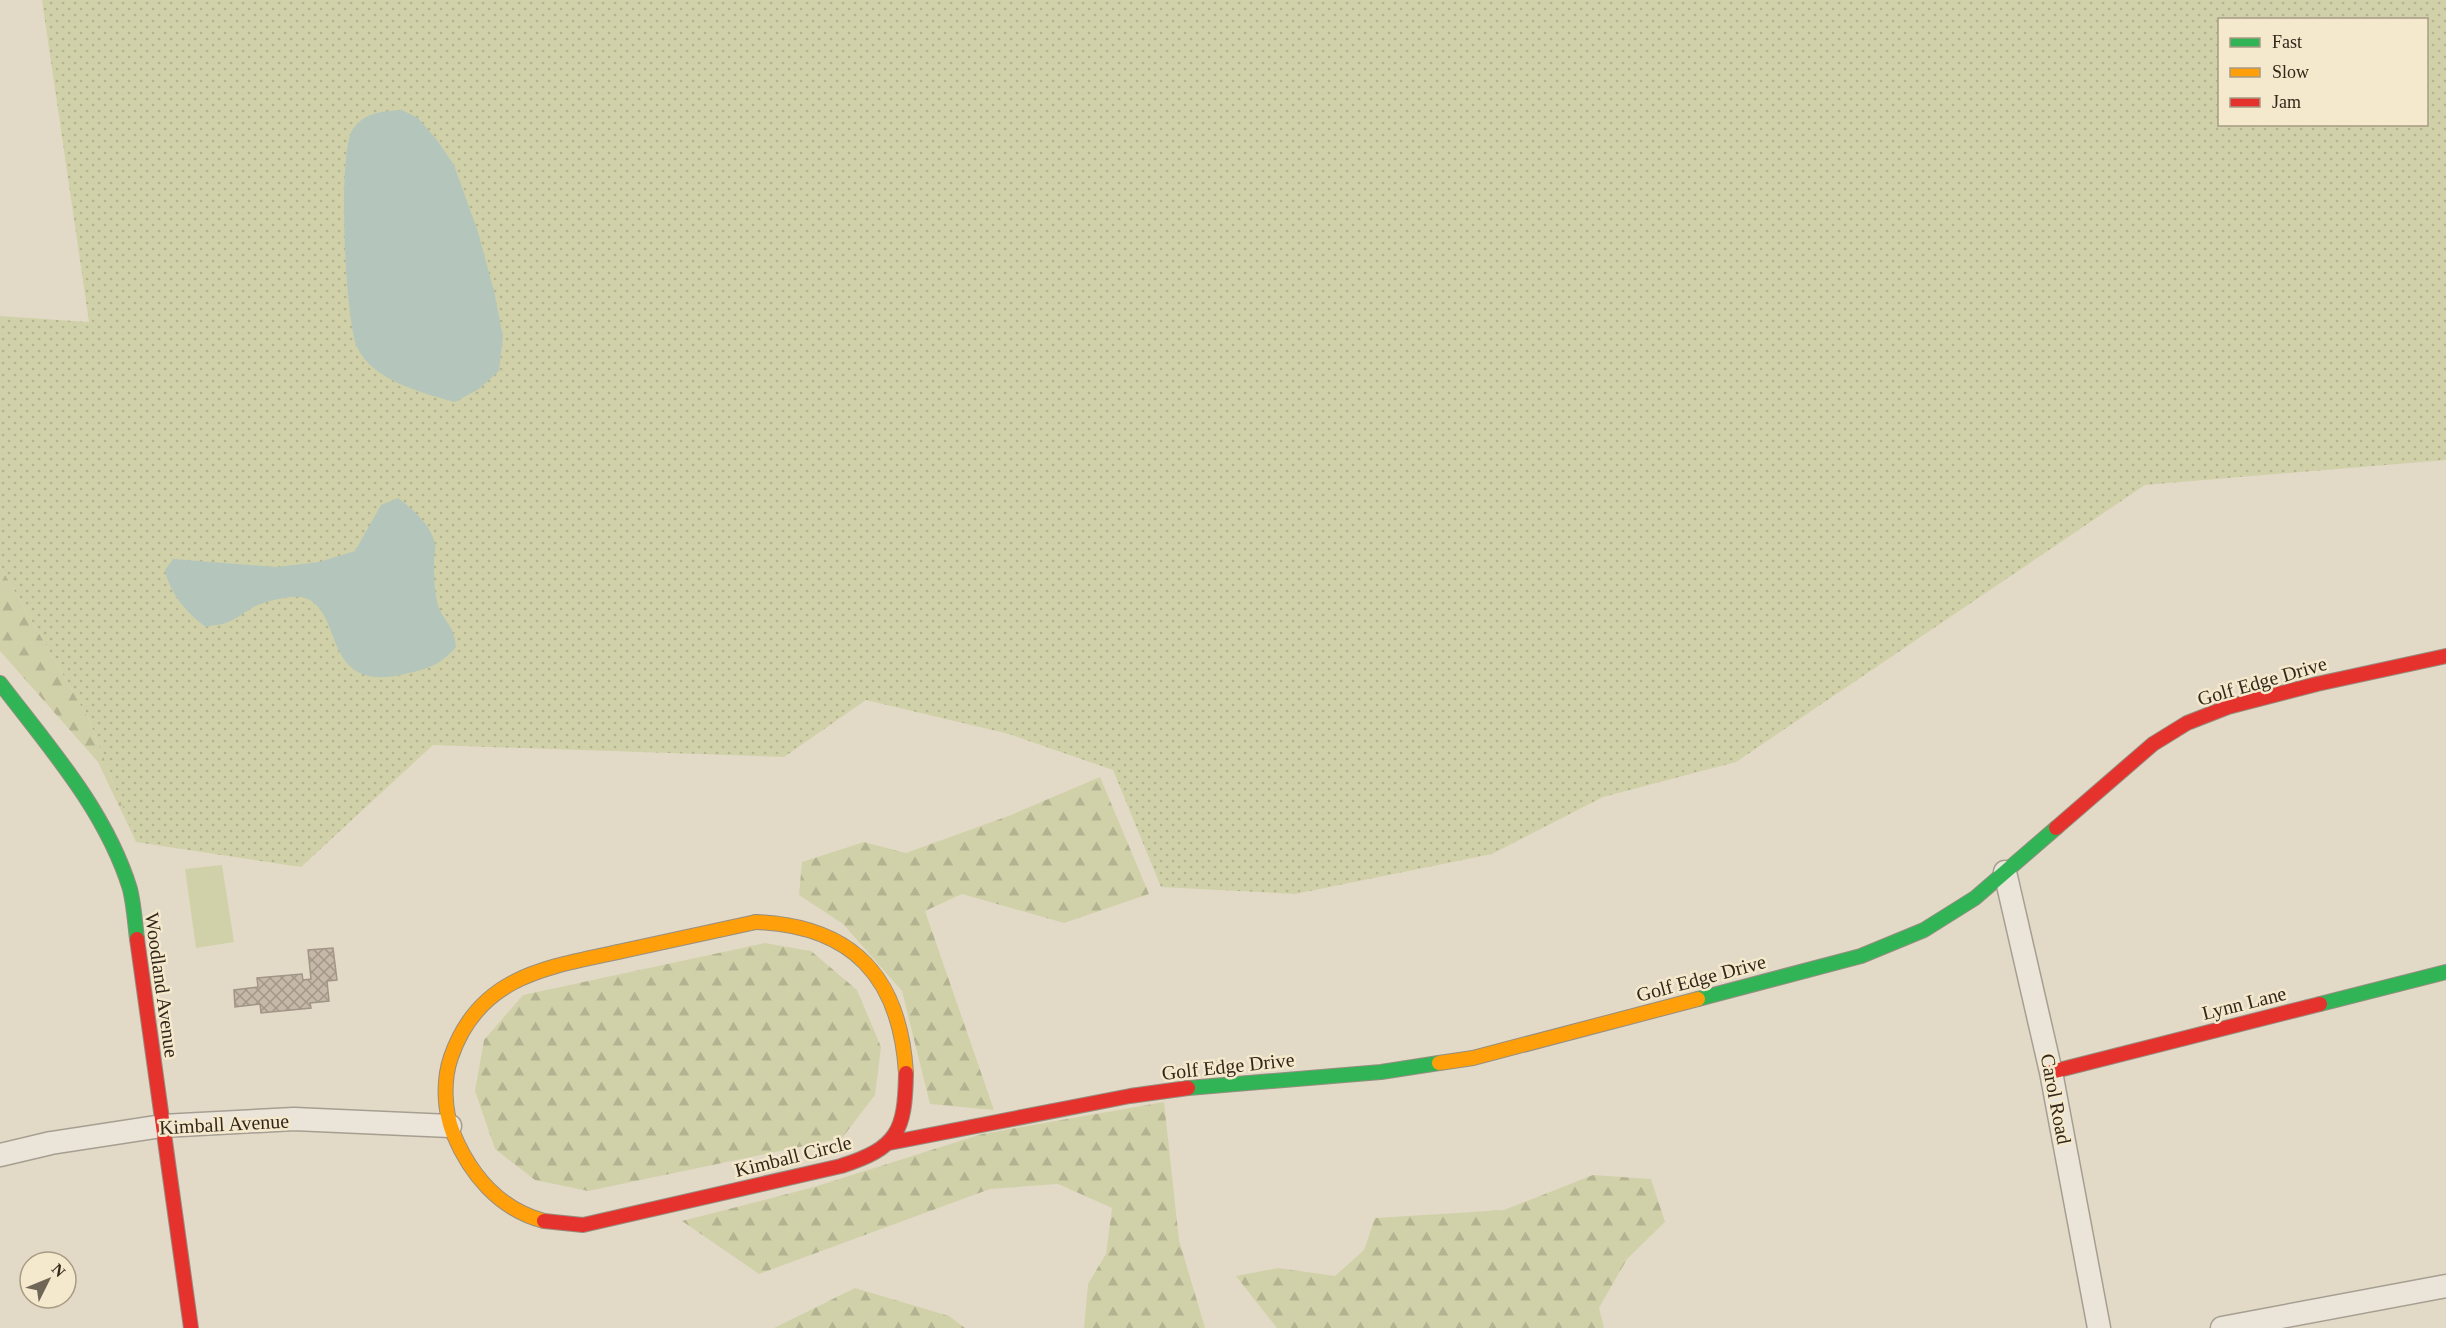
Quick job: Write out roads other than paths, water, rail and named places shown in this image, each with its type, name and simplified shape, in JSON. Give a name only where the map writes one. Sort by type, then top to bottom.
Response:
[{"type":"street","name":"Golf Edge Drive","points":[[889,1143],[1130,1096],[1203,1086],[1381,1072],[1473,1058],[1860,956],[1924,930],[1976,898],[2153,744],[2187,723],[2228,707],[2262,698],[2446,656]]},
{"type":"street","name":"Woodland Avenue","points":[[0,683],[68,772],[107,832],[130,890],[191,1328]]},
{"type":"street","name":"Carol Road","points":[[2005,872],[2051,1072],[2099,1328]]},
{"type":"street","name":"Kimball Circle","points":[[784,922],[812,929],[850,950],[871,969],[893,1006],[903,1047],[905,1096],[898,1126],[889,1143],[861,1160],[583,1225],[556,1224],[530,1216],[505,1204],[475,1177],[460,1154],[450,1126],[446,1101],[454,1047],[475,1012],[494,993],[517,978],[540,969],[739,924],[784,922]]},
{"type":"street","name":"Lynn Lane","points":[[2051,1072],[2446,972]]},
{"type":"street","name":"Kimball Avenue","points":[[0,1155],[51,1143],[162,1126],[294,1119],[450,1126]]},
{"type":"street","points":[[2222,1328],[2446,1286]]}]
